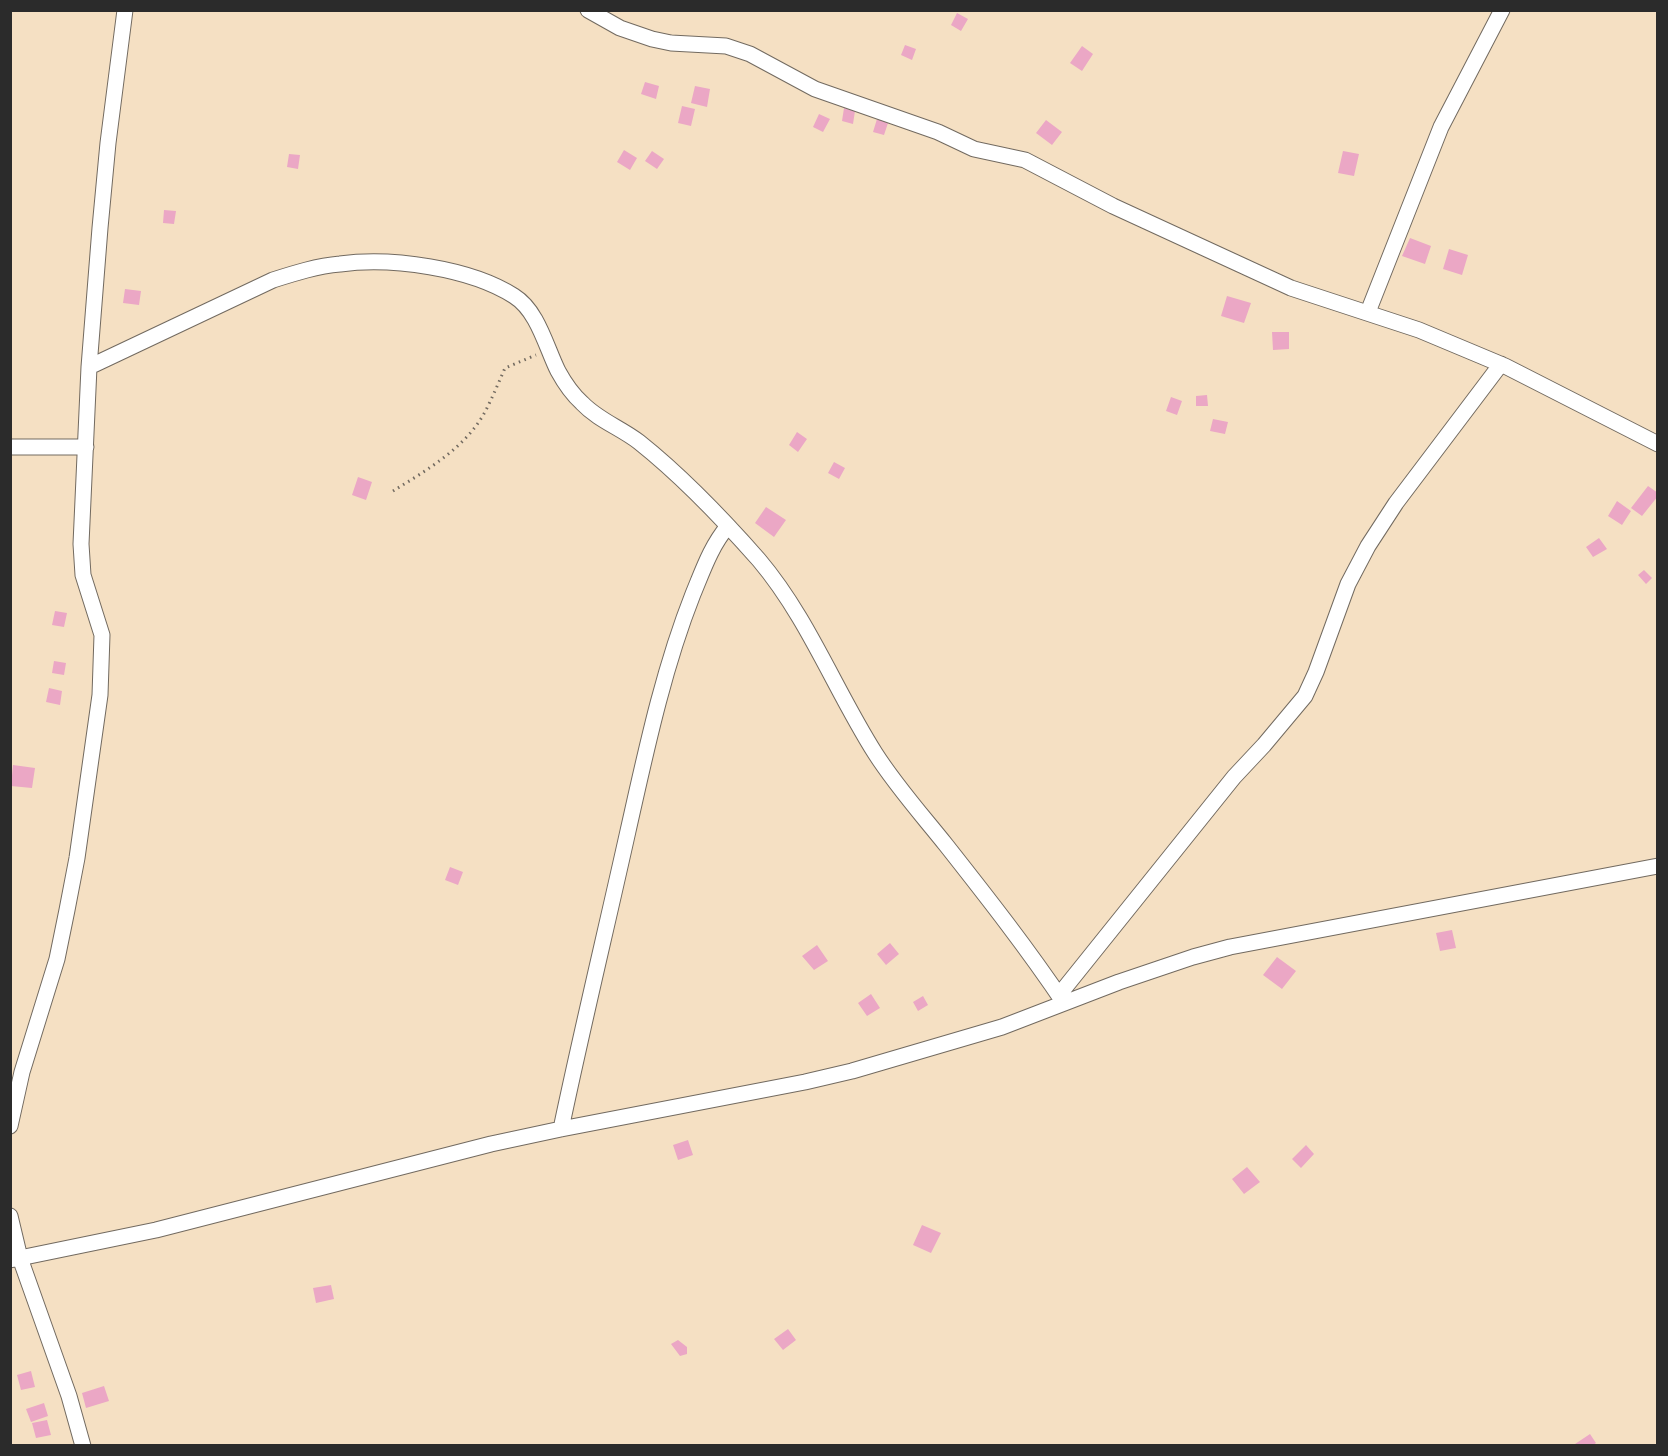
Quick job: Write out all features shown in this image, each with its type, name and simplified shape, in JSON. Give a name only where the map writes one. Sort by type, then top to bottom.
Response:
[{"type":"street","points":[[10,1126],[22,1072],[57,959],[77,858],[100,695],[102,635],[83,575],[81,561],[89,367],[107,154],[125,10]]},
{"type":"street","points":[[588,10],[620,27],[652,39],[671,43],[726,46],[750,54],[815,89],[938,132],[974,149],[1025,160],[1113,206],[1291,288],[1419,330],[1501,364],[1658,444]]},
{"type":"street","points":[[1368,312],[1441,127],[1502,10]]},
{"type":"street","points":[[89,367],[273,280],[302,270],[342,263],[393,263],[438,270],[468,277],[503,290],[518,299],[530,313],[559,373],[583,405],[651,452],[728,526],[782,590],[817,646],[865,735],[896,782],[1020,939],[1062,999]]},
{"type":"street","points":[[1062,999],[1234,777],[1264,746],[1305,696],[1348,584],[1368,546],[1396,503],[1501,364]]},
{"type":"street","points":[[10,447],[86,447]]},
{"type":"street","points":[[561,1129],[598,961],[668,668],[706,561],[717,538],[728,526]]},
{"type":"street","points":[[15,1259],[156,1230],[425,1160],[561,1129],[777,1088],[852,1071],[982,1034],[1062,999],[1230,947],[1658,866]]},
{"type":"street","points":[[10,1216],[15,1259],[69,1396],[83,1446]]},
{"type":"path","points":[[393,491],[429,468],[460,443],[485,412],[506,368],[548,350]]},
{"type":"building","points":[[957,13],[968,19],[961,31],[951,25]]},
{"type":"building","points":[[905,45],[916,49],[912,60],[901,55]]},
{"type":"building","points":[[1082,46],[1093,54],[1082,71],[1070,63]]},
{"type":"building","points":[[645,82],[659,86],[656,99],[641,94]]},
{"type":"building","points":[[695,86],[710,89],[707,107],[691,103]]},
{"type":"building","points":[[682,106],[695,109],[691,126],[678,123]]},
{"type":"building","points":[[844,108],[855,111],[853,124],[842,121]]},
{"type":"building","points":[[819,114],[830,119],[823,132],[813,127]]},
{"type":"building","points":[[877,119],[888,123],[884,135],[873,132]]},
{"type":"building","points":[[1046,120],[1062,132],[1052,145],[1036,133]]},
{"type":"building","points":[[624,150],[637,158],[630,170],[617,162]]},
{"type":"building","points":[[652,151],[664,159],[657,169],[645,161]]},
{"type":"building","points":[[1343,151],[1359,154],[1354,176],[1338,173]]},
{"type":"building","points":[[289,154],[300,155],[298,169],[287,167]]},
{"type":"building","points":[[164,210],[176,211],[174,224],[163,223]]},
{"type":"building","points":[[1410,238],[1431,246],[1425,264],[1402,256]]},
{"type":"building","points":[[1449,249],[1468,255],[1462,275],[1443,269]]},
{"type":"building","points":[[125,289],[141,291],[139,305],[123,303]]},
{"type":"building","points":[[1227,296],[1251,303],[1244,323],[1221,316]]},
{"type":"building","points":[[1272,332],[1289,332],[1289,349],[1273,350]]},
{"type":"building","points":[[1207,395],[1208,406],[1196,406],[1196,396]]},
{"type":"building","points":[[1171,397],[1182,401],[1177,415],[1166,411]]},
{"type":"building","points":[[1213,419],[1228,422],[1225,434],[1210,431]]},
{"type":"building","points":[[797,432],[807,439],[798,452],[789,445]]},
{"type":"building","points":[[834,462],[845,468],[839,479],[828,473]]},
{"type":"building","points":[[358,477],[372,482],[366,500],[352,495]]},
{"type":"building","points":[[1648,486],[1658,493],[1658,496],[1642,516],[1631,508]]},
{"type":"building","points":[[1617,501],[1631,511],[1622,525],[1608,516]]},
{"type":"building","points":[[766,507],[786,520],[774,537],[755,523]]},
{"type":"building","points":[[1599,538],[1607,549],[1593,557],[1586,547]]},
{"type":"building","points":[[1644,570],[1652,578],[1646,584],[1638,575]]},
{"type":"building","points":[[55,611],[67,613],[64,627],[52,625]]},
{"type":"building","points":[[54,661],[66,663],[64,675],[52,673]]},
{"type":"building","points":[[49,688],[62,691],[60,705],[46,702]]},
{"type":"building","points":[[13,765],[35,768],[32,788],[11,786]]},
{"type":"building","points":[[450,867],[463,872],[458,885],[445,880]]},
{"type":"building","points":[[1452,930],[1456,948],[1440,951],[1436,933]]},
{"type":"building","points":[[890,943],[899,954],[886,965],[877,954]]},
{"type":"building","points":[[817,945],[828,961],[814,970],[802,956]]},
{"type":"building","points":[[1277,957],[1296,971],[1282,989],[1263,975]]},
{"type":"building","points":[[871,994],[880,1008],[867,1016],[858,1003]]},
{"type":"building","points":[[923,996],[928,1005],[918,1011],[913,1002]]},
{"type":"building","points":[[688,1140],[693,1155],[678,1160],[673,1145]]},
{"type":"building","points":[[1306,1145],[1314,1154],[1301,1168],[1292,1159]]},
{"type":"building","points":[[1247,1167],[1260,1182],[1244,1194],[1232,1179]]},
{"type":"building","points":[[922,1225],[941,1233],[931,1253],[913,1245]]},
{"type":"building","points":[[331,1285],[334,1299],[316,1303],[313,1288]]},
{"type":"building","points":[[788,1329],[796,1340],[783,1350],[774,1339]]},
{"type":"building","points":[[678,1340],[687,1347],[687,1354],[680,1356],[671,1344]]},
{"type":"building","points":[[31,1371],[35,1387],[21,1390],[17,1375]]},
{"type":"building","points":[[104,1386],[109,1401],[86,1408],[82,1393]]},
{"type":"building","points":[[44,1403],[48,1416],[31,1422],[26,1409]]},
{"type":"building","points":[[47,1420],[51,1435],[36,1438],[32,1423]]},
{"type":"building","points":[[1590,1434],[1596,1443],[1592,1446],[1575,1444]]}]
